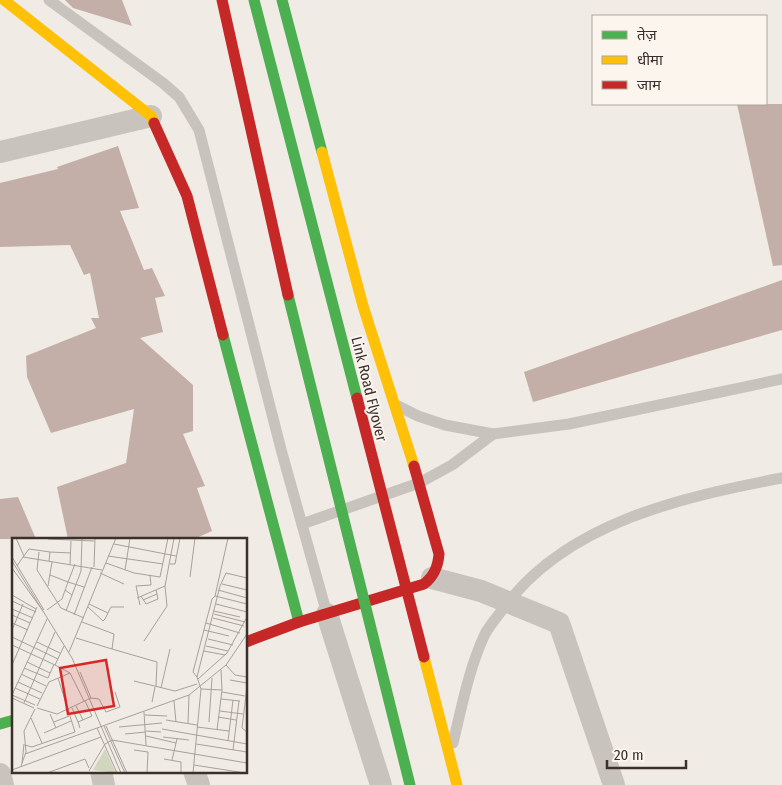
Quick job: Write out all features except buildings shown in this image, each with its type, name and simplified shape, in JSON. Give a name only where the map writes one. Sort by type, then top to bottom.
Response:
[{"type":"main road","points":[[4,0],[151,116],[187,196],[299,622]]},
{"type":"main road","points":[[222,0],[281,265],[410,785]]},
{"type":"main road","name":"Link Road Flyover","points":[[254,0],[457,785]]},
{"type":"main road","points":[[248,641],[299,622],[424,584],[432,578],[438,566],[439,554],[363,306],[282,0]]},
{"type":"street","points":[[0,152],[151,116]]},
{"type":"street","points":[[432,578],[481,591],[559,623],[614,785]]},
{"type":"street","points":[[327,614],[381,785]]},
{"type":"street","points":[[101,772],[104,785]]},
{"type":"street","points":[[194,772],[199,785]]},
{"type":"street","points":[[0,774],[3,785]]},
{"type":"lane","points":[[49,0],[163,83],[179,97],[199,130],[327,614]]},
{"type":"lane","points":[[394,404],[418,416],[445,425],[493,434],[569,424],[782,379]]},
{"type":"lane","points":[[302,524],[419,484],[452,465],[493,434]]},
{"type":"lane","points":[[449,757],[467,684],[486,632],[517,590],[568,548],[632,516],[728,488],[782,478]]},
{"type":"traffic: fast","points":[[254,0],[357,398]]},
{"type":"traffic: fast","points":[[282,0],[322,152]]},
{"type":"traffic: fast","points":[[288,295],[410,785]]},
{"type":"traffic: fast","points":[[223,335],[299,622]]},
{"type":"traffic: fast","points":[[0,724],[12,721]]},
{"type":"traffic: slow","points":[[4,0],[151,116],[154,123]]},
{"type":"traffic: slow","points":[[322,152],[363,306],[414,466]]},
{"type":"traffic: slow","points":[[424,657],[457,785]]},
{"type":"traffic: jam","points":[[222,0],[288,295]]},
{"type":"traffic: jam","points":[[154,123],[187,196],[223,335]]},
{"type":"traffic: jam","points":[[357,398],[424,657]]},
{"type":"traffic: jam","points":[[248,641],[299,622],[424,584],[430,578],[435,571],[439,554],[414,466]]}]
